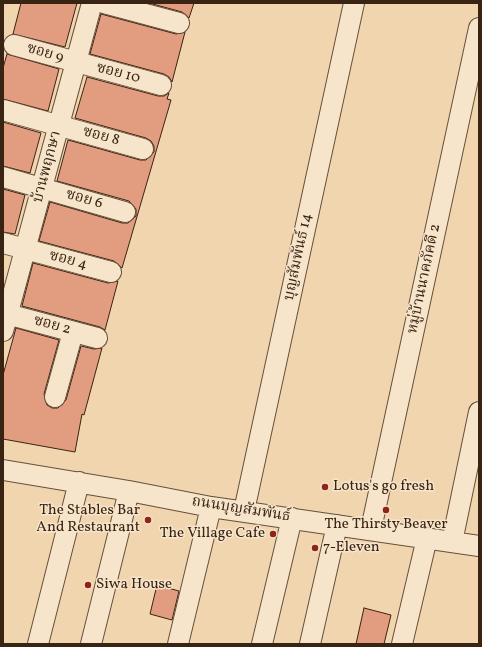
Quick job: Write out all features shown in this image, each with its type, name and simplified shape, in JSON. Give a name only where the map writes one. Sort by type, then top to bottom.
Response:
[{"type":"street","name":"บ้านพฤกษา","points":[[5,320],[92,3]]},
{"type":"street","points":[[104,3],[179,23]]},
{"type":"street","name":"บุญสัมพันธ์ 14","points":[[244,511],[354,3]]},
{"type":"street","name":"หมู่บ้านนาคภัคดี 2","points":[[371,529],[479,28]]},
{"type":"street","name":"ซอย 9","points":[[14,45],[76,62]]},
{"type":"street","name":"ซอย 10","points":[[76,62],[161,85]]},
{"type":"street","name":"ซอย 8","points":[[3,110],[143,149]]},
{"type":"street","name":"ซอย 6","points":[[3,177],[125,212]]},
{"type":"street","name":"ซอย 4","points":[[3,243],[111,272]]},
{"type":"street","name":"ซอย 2","points":[[5,320],[73,332],[97,338]]},
{"type":"street","points":[[55,397],[73,332]]},
{"type":"street","points":[[452,542],[479,412]]},
{"type":"street","name":"ถนนบุญสัมพันธ์","points":[[3,470],[80,482],[211,506],[479,546]]},
{"type":"street","points":[[38,644],[80,482]]},
{"type":"street","points":[[91,644],[129,491]]},
{"type":"street","points":[[178,644],[211,506]]},
{"type":"street","points":[[262,644],[292,518]]},
{"type":"street","points":[[310,644],[337,525]]},
{"type":"street","points":[[402,644],[427,538]]},
{"type":"building","points":[[21,3],[77,3],[65,47],[13,34]]},
{"type":"building","points":[[149,3],[194,3],[189,18],[182,12]]},
{"type":"building","points":[[101,14],[176,34],[185,32],[172,82],[169,77],[164,74],[90,54]]},
{"type":"building","points":[[7,54],[59,69],[48,111],[3,99],[3,68]]},
{"type":"building","points":[[87,77],[158,96],[164,96],[169,93],[167,99],[171,100],[122,268],[114,261],[39,241],[50,202],[122,223],[128,223],[136,216],[136,209],[129,201],[57,181],[68,140],[140,160],[146,160],[154,152],[154,146],[151,141],[146,138],[75,118]]},
{"type":"building","points":[[3,122],[41,133],[30,173],[3,166]]},
{"type":"building","points":[[3,189],[25,195],[15,234],[3,232]]},
{"type":"building","points":[[33,263],[108,283],[118,281],[105,330],[100,327],[22,306]]},
{"type":"building","points":[[16,328],[59,340],[44,394],[47,405],[52,408],[58,408],[66,400],[81,346],[94,349],[102,348],[84,415],[82,414],[75,452],[3,439],[3,375]]},
{"type":"building","points":[[157,585],[179,591],[172,620],[150,614]]},
{"type":"building","points":[[364,608],[391,615],[384,644],[356,644]]},
{"type":"place","name":"Lotus's go fresh","points":[[325,487]]},
{"type":"place","name":"The Thirsty Beaver","points":[[386,510]]},
{"type":"place","name":"The Stables Bar And Restaurant","points":[[148,520]]},
{"type":"place","name":"The Village Cafe","points":[[273,534]]},
{"type":"place","name":"7-Eleven","points":[[315,548]]},
{"type":"place","name":"Siwa House","points":[[88,585]]}]
